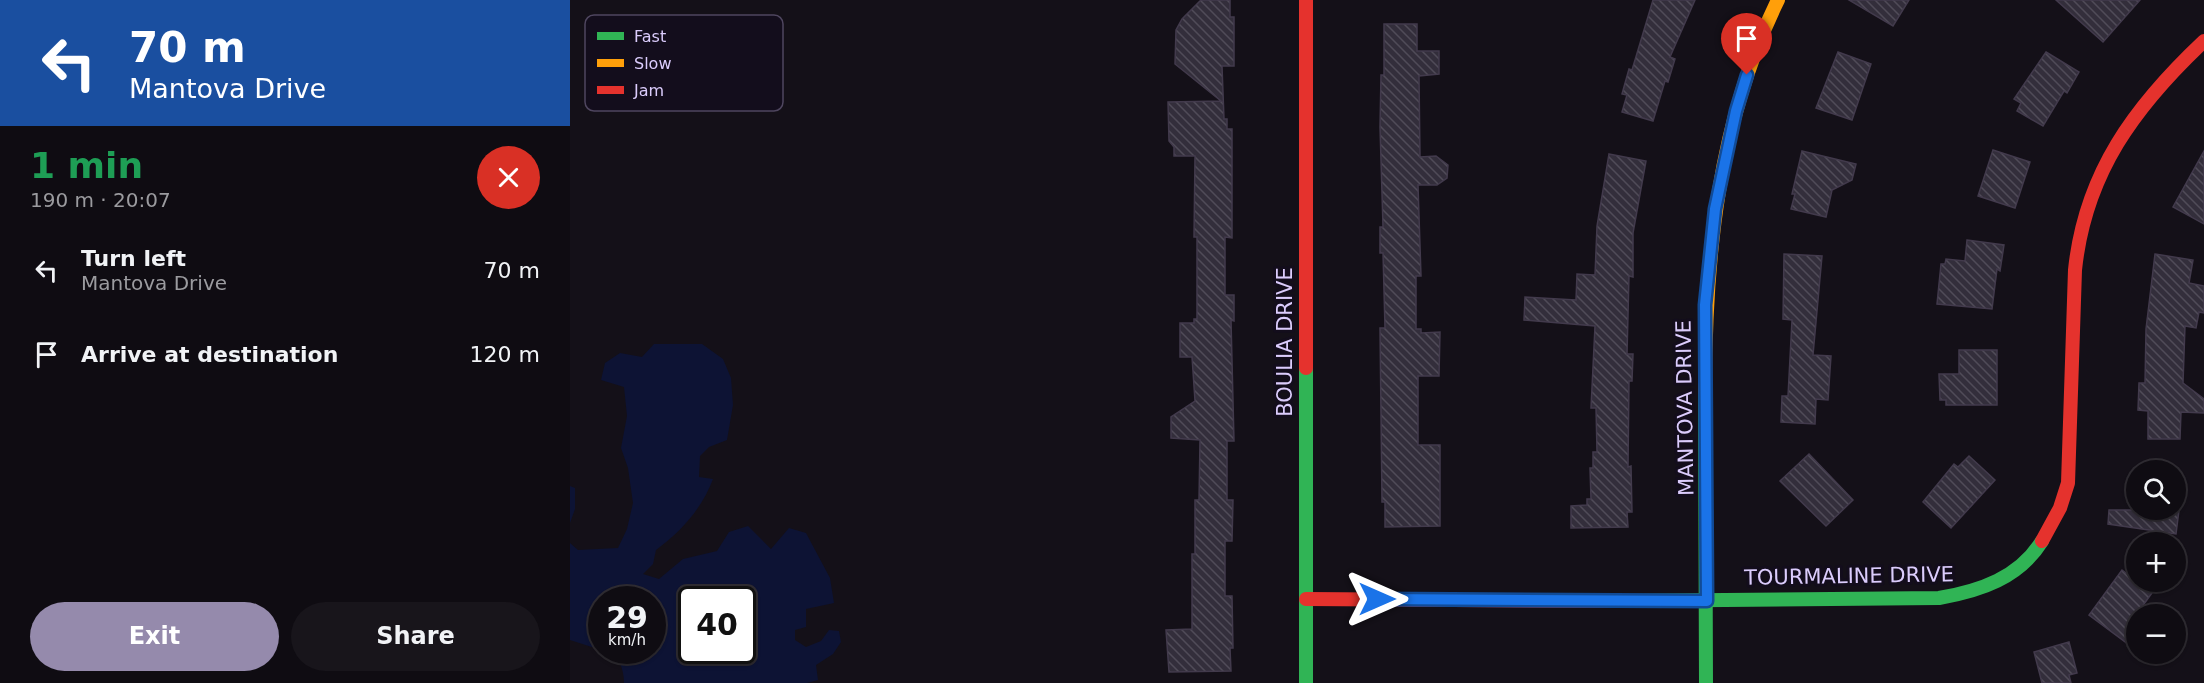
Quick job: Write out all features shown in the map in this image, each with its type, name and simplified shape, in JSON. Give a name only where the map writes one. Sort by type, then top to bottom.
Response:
[{"type":"street","name":"BOULIA DRIVE","points":[[1306,0],[1306,683]]},
{"type":"street","name":"MANTOVA DRIVE","points":[[1706,683],[1705,305],[1715,209],[1736,111],[1759,38],[1778,0]]},
{"type":"street","name":"TOURMALINE DRIVE","points":[[1306,599],[1707,601],[1938,598],[1967,594],[1991,587],[2034,556],[2059,516],[2068,483],[2074,268],[2088,203],[2111,154],[2133,120],[2181,62],[2204,42]]},
{"type":"water","points":[[654,344],[702,344],[723,359],[731,378],[733,405],[727,440],[709,447],[700,456],[699,477],[713,479],[697,509],[683,527],[656,550],[653,564],[643,574],[659,579],[683,559],[717,551],[729,532],[748,526],[771,549],[789,528],[806,533],[830,578],[834,603],[806,609],[806,627],[795,630],[795,640],[806,647],[821,641],[829,630],[839,631],[841,642],[833,654],[816,665],[818,680],[807,683],[624,683],[620,664],[666,664],[666,586],[588,586],[588,646],[570,640],[570,543],[578,550],[618,548],[627,529],[633,503],[628,468],[621,448],[627,416],[624,387],[601,380],[605,363],[620,353],[642,357]]},
{"type":"water","points":[[570,486],[575,488],[575,509],[570,523]]},
{"type":"building","points":[[1201,0],[1230,0],[1230,17],[1234,17],[1234,66],[1222,66],[1224,119],[1227,119],[1227,129],[1232,129],[1232,238],[1225,237],[1225,295],[1234,295],[1234,321],[1231,320],[1234,441],[1227,441],[1227,500],[1233,500],[1232,541],[1225,541],[1225,596],[1232,596],[1233,648],[1230,648],[1231,671],[1169,672],[1166,630],[1192,629],[1192,554],[1195,554],[1195,500],[1199,500],[1200,440],[1171,438],[1171,417],[1195,401],[1192,357],[1180,357],[1180,323],[1194,323],[1194,319],[1197,319],[1197,237],[1194,237],[1195,156],[1174,156],[1174,147],[1169,141],[1168,102],[1221,101],[1175,64],[1176,30],[1182,19]]},
{"type":"building","points":[[1653,0],[1695,0],[1670,57],[1675,59],[1668,82],[1665,81],[1653,121],[1622,112],[1627,95],[1622,94],[1629,69],[1632,70]]},
{"type":"building","points":[[1849,0],[1909,0],[1893,26]]},
{"type":"building","points":[[2056,0],[2140,0],[2103,42]]},
{"type":"building","points":[[1384,24],[1417,24],[1417,51],[1439,51],[1439,74],[1419,76],[1420,157],[1436,156],[1448,165],[1447,178],[1437,185],[1418,185],[1421,276],[1416,276],[1416,329],[1421,329],[1421,333],[1440,332],[1439,376],[1418,376],[1418,445],[1440,445],[1440,526],[1385,527],[1385,502],[1382,502],[1380,328],[1385,328],[1383,253],[1380,253],[1380,227],[1383,227],[1380,127],[1381,75],[1384,75]]},
{"type":"building","points":[[1838,52],[1871,64],[1852,120],[1816,108]]},
{"type":"building","points":[[2046,52],[2079,72],[2067,93],[2064,91],[2043,126],[2017,111],[2021,103],[2014,99]]},
{"type":"building","points":[[1993,150],[2030,162],[2015,208],[1978,196]]},
{"type":"building","points":[[1802,151],[1856,164],[1852,180],[1832,190],[1826,217],[1791,209],[1795,194],[1792,194]]},
{"type":"building","points":[[2204,151],[2204,224],[2173,207]]},
{"type":"building","points":[[1609,154],[1646,161],[1633,233],[1633,277],[1629,276],[1627,354],[1633,354],[1632,381],[1629,381],[1628,467],[1631,466],[1632,512],[1627,512],[1628,527],[1571,528],[1571,506],[1587,505],[1587,499],[1591,499],[1590,468],[1593,468],[1593,452],[1597,452],[1596,408],[1591,408],[1595,326],[1524,320],[1525,297],[1576,300],[1577,274],[1595,275],[1597,226]]},
{"type":"building","points":[[1967,240],[2004,245],[2000,271],[1997,269],[1992,309],[1937,304],[1941,264],[1945,264],[1946,259],[1965,261]]},
{"type":"building","points":[[1784,254],[1822,256],[1813,355],[1831,356],[1828,400],[1816,399],[1815,424],[1781,422],[1782,396],[1788,396],[1792,320],[1783,319]]},
{"type":"building","points":[[2155,254],[2193,260],[2189,283],[2204,286],[2204,313],[2199,312],[2196,328],[2185,326],[2183,383],[2204,399],[2204,413],[2181,412],[2180,439],[2148,439],[2148,411],[2138,410],[2139,383],[2145,383],[2146,329]]},
{"type":"building","points":[[1959,350],[1997,350],[1997,405],[1946,405],[1946,400],[1940,400],[1939,374],[1959,374]]},
{"type":"building","points":[[1809,454],[1853,500],[1826,526],[1780,481]]},
{"type":"building","points":[[1969,456],[1995,480],[1951,528],[1923,502],[1954,464],[1958,467]]},
{"type":"building","points":[[2109,510],[2126,510],[2126,520],[2178,520],[2176,532],[2108,524]]},
{"type":"building","points":[[2122,570],[2126,573],[2126,592],[2152,593],[2144,604],[2126,604],[2126,643],[2089,615]]},
{"type":"building","points":[[2069,642],[2077,673],[2069,675],[2071,683],[2042,683],[2034,652]]},
{"type":"traffic: fast","points":[[1306,368],[1306,683]]},
{"type":"traffic: fast","points":[[1705,391],[1706,683]]},
{"type":"traffic: fast","points":[[1614,601],[1939,598],[1984,587],[1997,581],[2022,565],[2042,541]]},
{"type":"traffic: slow","points":[[1705,391],[1708,291],[1719,191],[1741,93],[1778,0]]},
{"type":"traffic: jam","points":[[1306,0],[1306,368]]},
{"type":"traffic: jam","points":[[2042,541],[2060,508],[2068,483],[2075,270],[2090,202],[2102,172],[2135,116],[2204,41]]},
{"type":"traffic: jam","points":[[1306,599],[1614,601]]},
{"type":"route","points":[[1377,599],[1707,601],[1705,305],[1715,209],[1736,111],[1747,75]]}]
